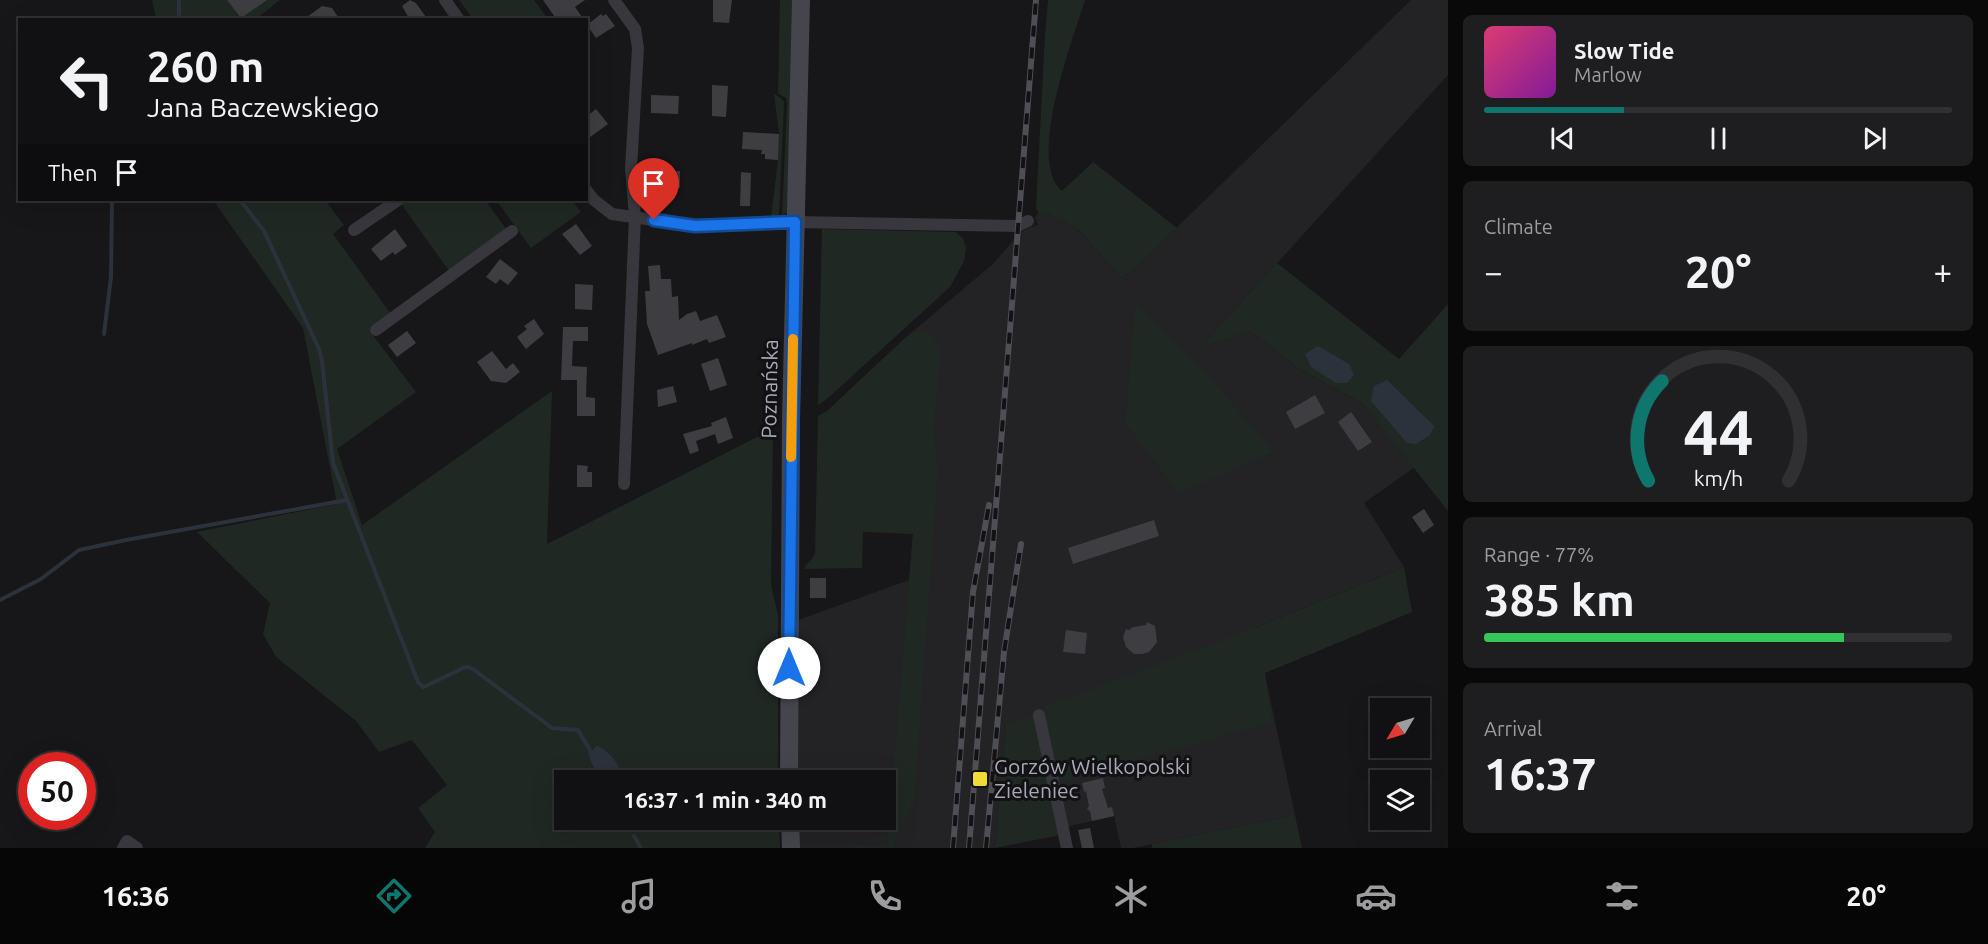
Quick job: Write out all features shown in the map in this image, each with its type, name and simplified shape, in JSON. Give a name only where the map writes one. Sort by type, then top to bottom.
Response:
[{"type":"main road","name":"Poznańska","points":[[789,770],[790,509],[801,0]]},
{"type":"main road","points":[[790,830],[791,848]]},
{"type":"street","points":[[445,0],[458,18]]},
{"type":"street","points":[[614,0],[635,29],[638,48],[631,169],[635,216],[624,484]]},
{"type":"street","points":[[588,192],[612,214],[695,226],[795,222],[1023,223]]},
{"type":"street","points":[[354,230],[397,201]]},
{"type":"street","points":[[376,330],[512,231]]},
{"type":"street","points":[[1039,715],[1067,848]]},
{"type":"shaded area","points":[[152,0],[280,0],[258,18],[156,18]]},
{"type":"shaded area","points":[[459,0],[534,0],[547,18],[472,18]]},
{"type":"shaded area","points":[[780,0],[795,0],[789,206],[787,212],[782,216],[787,104],[786,98],[778,93]]},
{"type":"shaded area","points":[[1048,0],[1085,0],[1063,70],[1050,127],[1049,154],[1052,176],[1062,191],[1093,162],[1177,228],[1131,272],[1121,278],[1077,228],[1047,213],[1035,217],[1039,213],[1036,208]]},
{"type":"shaded area","points":[[1411,0],[1448,0],[1448,75],[1201,347],[1250,331],[1299,369],[1363,404],[1415,467],[1364,503],[1404,567],[1255,628],[1295,815],[1133,848],[1121,848],[1114,816],[1062,828],[1006,724],[995,848],[791,848],[790,830],[896,830],[896,770],[789,770],[790,623],[909,580],[913,533],[906,337],[993,264],[1018,235],[1038,225],[1035,217],[1047,213],[1077,228],[1121,278],[1131,272]]},
{"type":"shaded area","points":[[774,94],[784,102],[779,217],[771,217],[779,134]]},
{"type":"shaded area","points":[[214,201],[326,201],[344,225],[333,234],[391,314],[369,330],[416,392],[337,449],[362,525],[552,391],[547,544],[773,429],[771,585],[778,615],[778,770],[554,770],[554,830],[779,830],[780,848],[425,848],[435,832],[418,808],[447,785],[412,740],[379,752],[356,721],[276,657],[263,634],[270,603],[197,532],[337,504],[303,328]]},
{"type":"shaded area","points":[[406,201],[486,201],[507,230],[450,272],[401,204]]},
{"type":"shaded area","points":[[497,201],[573,201],[581,212],[531,248]]},
{"type":"shaded area","points":[[822,229],[955,232],[963,238],[966,248],[964,261],[950,287],[818,405]]},
{"type":"shaded area","points":[[1277,263],[1399,359],[1448,304],[1448,511],[1363,404],[1299,369],[1250,331],[1200,348]]},
{"type":"shaded area","points":[[1136,301],[1201,367],[1274,452],[1179,493],[1125,423]]},
{"type":"shaded area","points":[[917,331],[930,333],[941,346],[934,431],[938,469],[915,791],[918,791],[892,848],[854,848],[852,844],[887,847],[888,830],[896,830],[896,770],[893,770],[913,534],[863,532],[862,568],[805,569],[815,553],[818,416],[827,411],[906,337]]},
{"type":"shaded area","points":[[1318,346],[1349,364],[1354,375],[1347,383],[1336,383],[1311,367],[1305,354]]},
{"type":"shaded area","points":[[1387,380],[1434,426],[1430,435],[1416,444],[1407,443],[1371,401],[1374,386]]},
{"type":"shaded area","points":[[1404,567],[1412,612],[1265,673],[1272,722],[1055,783],[1043,707],[1255,628]]},
{"type":"shaded area","points":[[1039,715],[1063,831],[1056,836],[995,848],[1006,724]]},
{"type":"shaded area","points":[[597,746],[602,748],[620,770],[595,770],[588,754]]},
{"type":"shaded area","points":[[1295,815],[1302,848],[1152,848],[1152,844]]},
{"type":"building","points":[[227,0],[267,0],[241,18]]},
{"type":"building","points":[[410,0],[416,3],[427,18],[409,18],[402,6]]},
{"type":"building","points":[[543,0],[585,0],[575,7],[583,18],[556,18]]},
{"type":"building","points":[[713,0],[732,0],[729,23],[713,22]]},
{"type":"building","points":[[322,6],[332,8],[339,18],[306,18]]},
{"type":"building","points":[[601,14],[603,16],[606,14],[615,26],[596,38],[588,24]]},
{"type":"building","points":[[712,85],[728,86],[726,117],[712,116]]},
{"type":"building","points":[[651,95],[679,96],[678,114],[651,113]]},
{"type":"building","points":[[596,109],[608,124],[588,139],[588,115]]},
{"type":"building","points":[[743,132],[779,134],[778,160],[765,159],[765,154],[761,154],[762,150],[742,149]]},
{"type":"building","points":[[651,171],[680,171],[680,188],[651,187]]},
{"type":"building","points":[[741,172],[751,173],[750,206],[740,206]]},
{"type":"building","points":[[576,224],[592,246],[580,255],[562,234]]},
{"type":"building","points":[[395,229],[407,246],[381,261],[371,249]]},
{"type":"building","points":[[500,259],[518,273],[508,285],[500,279],[496,284],[486,277]]},
{"type":"building","points":[[660,265],[661,279],[671,279],[672,297],[678,296],[679,320],[696,311],[700,321],[717,315],[726,337],[709,343],[707,339],[658,355],[647,324],[645,291],[650,291],[648,266]]},
{"type":"building","points":[[575,284],[593,285],[592,310],[575,309]]},
{"type":"building","points":[[534,319],[544,334],[526,349],[517,337],[527,329],[524,326]]},
{"type":"building","points":[[563,327],[588,327],[588,341],[573,341],[572,366],[587,367],[586,397],[595,398],[595,416],[577,416],[577,380],[561,380]]},
{"type":"building","points":[[407,331],[416,343],[397,357],[388,345]]},
{"type":"building","points":[[492,351],[506,369],[513,363],[520,372],[506,383],[491,381],[477,362]]},
{"type":"building","points":[[718,358],[727,385],[710,391],[701,364]]},
{"type":"building","points":[[673,386],[677,402],[658,407],[657,390]]},
{"type":"building","points":[[1315,395],[1325,413],[1295,429],[1286,412]]},
{"type":"building","points":[[1351,412],[1372,442],[1358,451],[1338,422]]},
{"type":"building","points":[[726,417],[733,438],[718,444],[715,434],[696,441],[699,451],[690,454],[683,434],[712,426],[711,423]]},
{"type":"building","points":[[577,465],[588,466],[587,472],[592,472],[592,487],[577,487]]},
{"type":"building","points":[[1424,509],[1434,525],[1423,533],[1412,517]]},
{"type":"building","points":[[1154,520],[1159,536],[1073,564],[1068,548]]},
{"type":"building","points":[[810,578],[826,578],[826,598],[810,598]]},
{"type":"building","points":[[1147,622],[1155,626],[1157,642],[1149,652],[1134,654],[1126,647],[1123,637],[1126,629],[1146,625]]},
{"type":"building","points":[[1066,630],[1087,633],[1085,654],[1063,652]]},
{"type":"building","points":[[1103,778],[1105,788],[1102,789],[1108,808],[1112,807],[1114,816],[1092,821],[1090,811],[1087,809],[1089,806],[1086,791],[1084,792],[1082,783]]},
{"type":"building","points":[[1090,828],[1094,848],[1082,848],[1078,830]]},
{"type":"waterway","points":[[179,0],[179,18]]},
{"type":"waterway","points":[[104,334],[111,277],[112,201]]},
{"type":"waterway","points":[[241,201],[264,231],[319,349],[333,463],[418,682],[423,687],[463,668],[473,669],[552,728],[578,730],[593,755]]},
{"type":"waterway","points":[[0,600],[41,579],[79,550],[347,500]]},
{"type":"waterway","points":[[634,836],[641,848]]},
{"type":"railway","points":[[969,848],[1036,0]]},
{"type":"railway","points":[[953,848],[973,592],[989,505]]},
{"type":"railway","points":[[986,848],[1004,652],[1021,544]]},
{"type":"slow traffic","points":[[791,457],[793,339]]},
{"type":"place","name":"Gorzów Wielkopolski Zieleniec","points":[[980,779]]},
{"type":"route","points":[[654,220],[695,226],[795,222],[789,668]]}]
